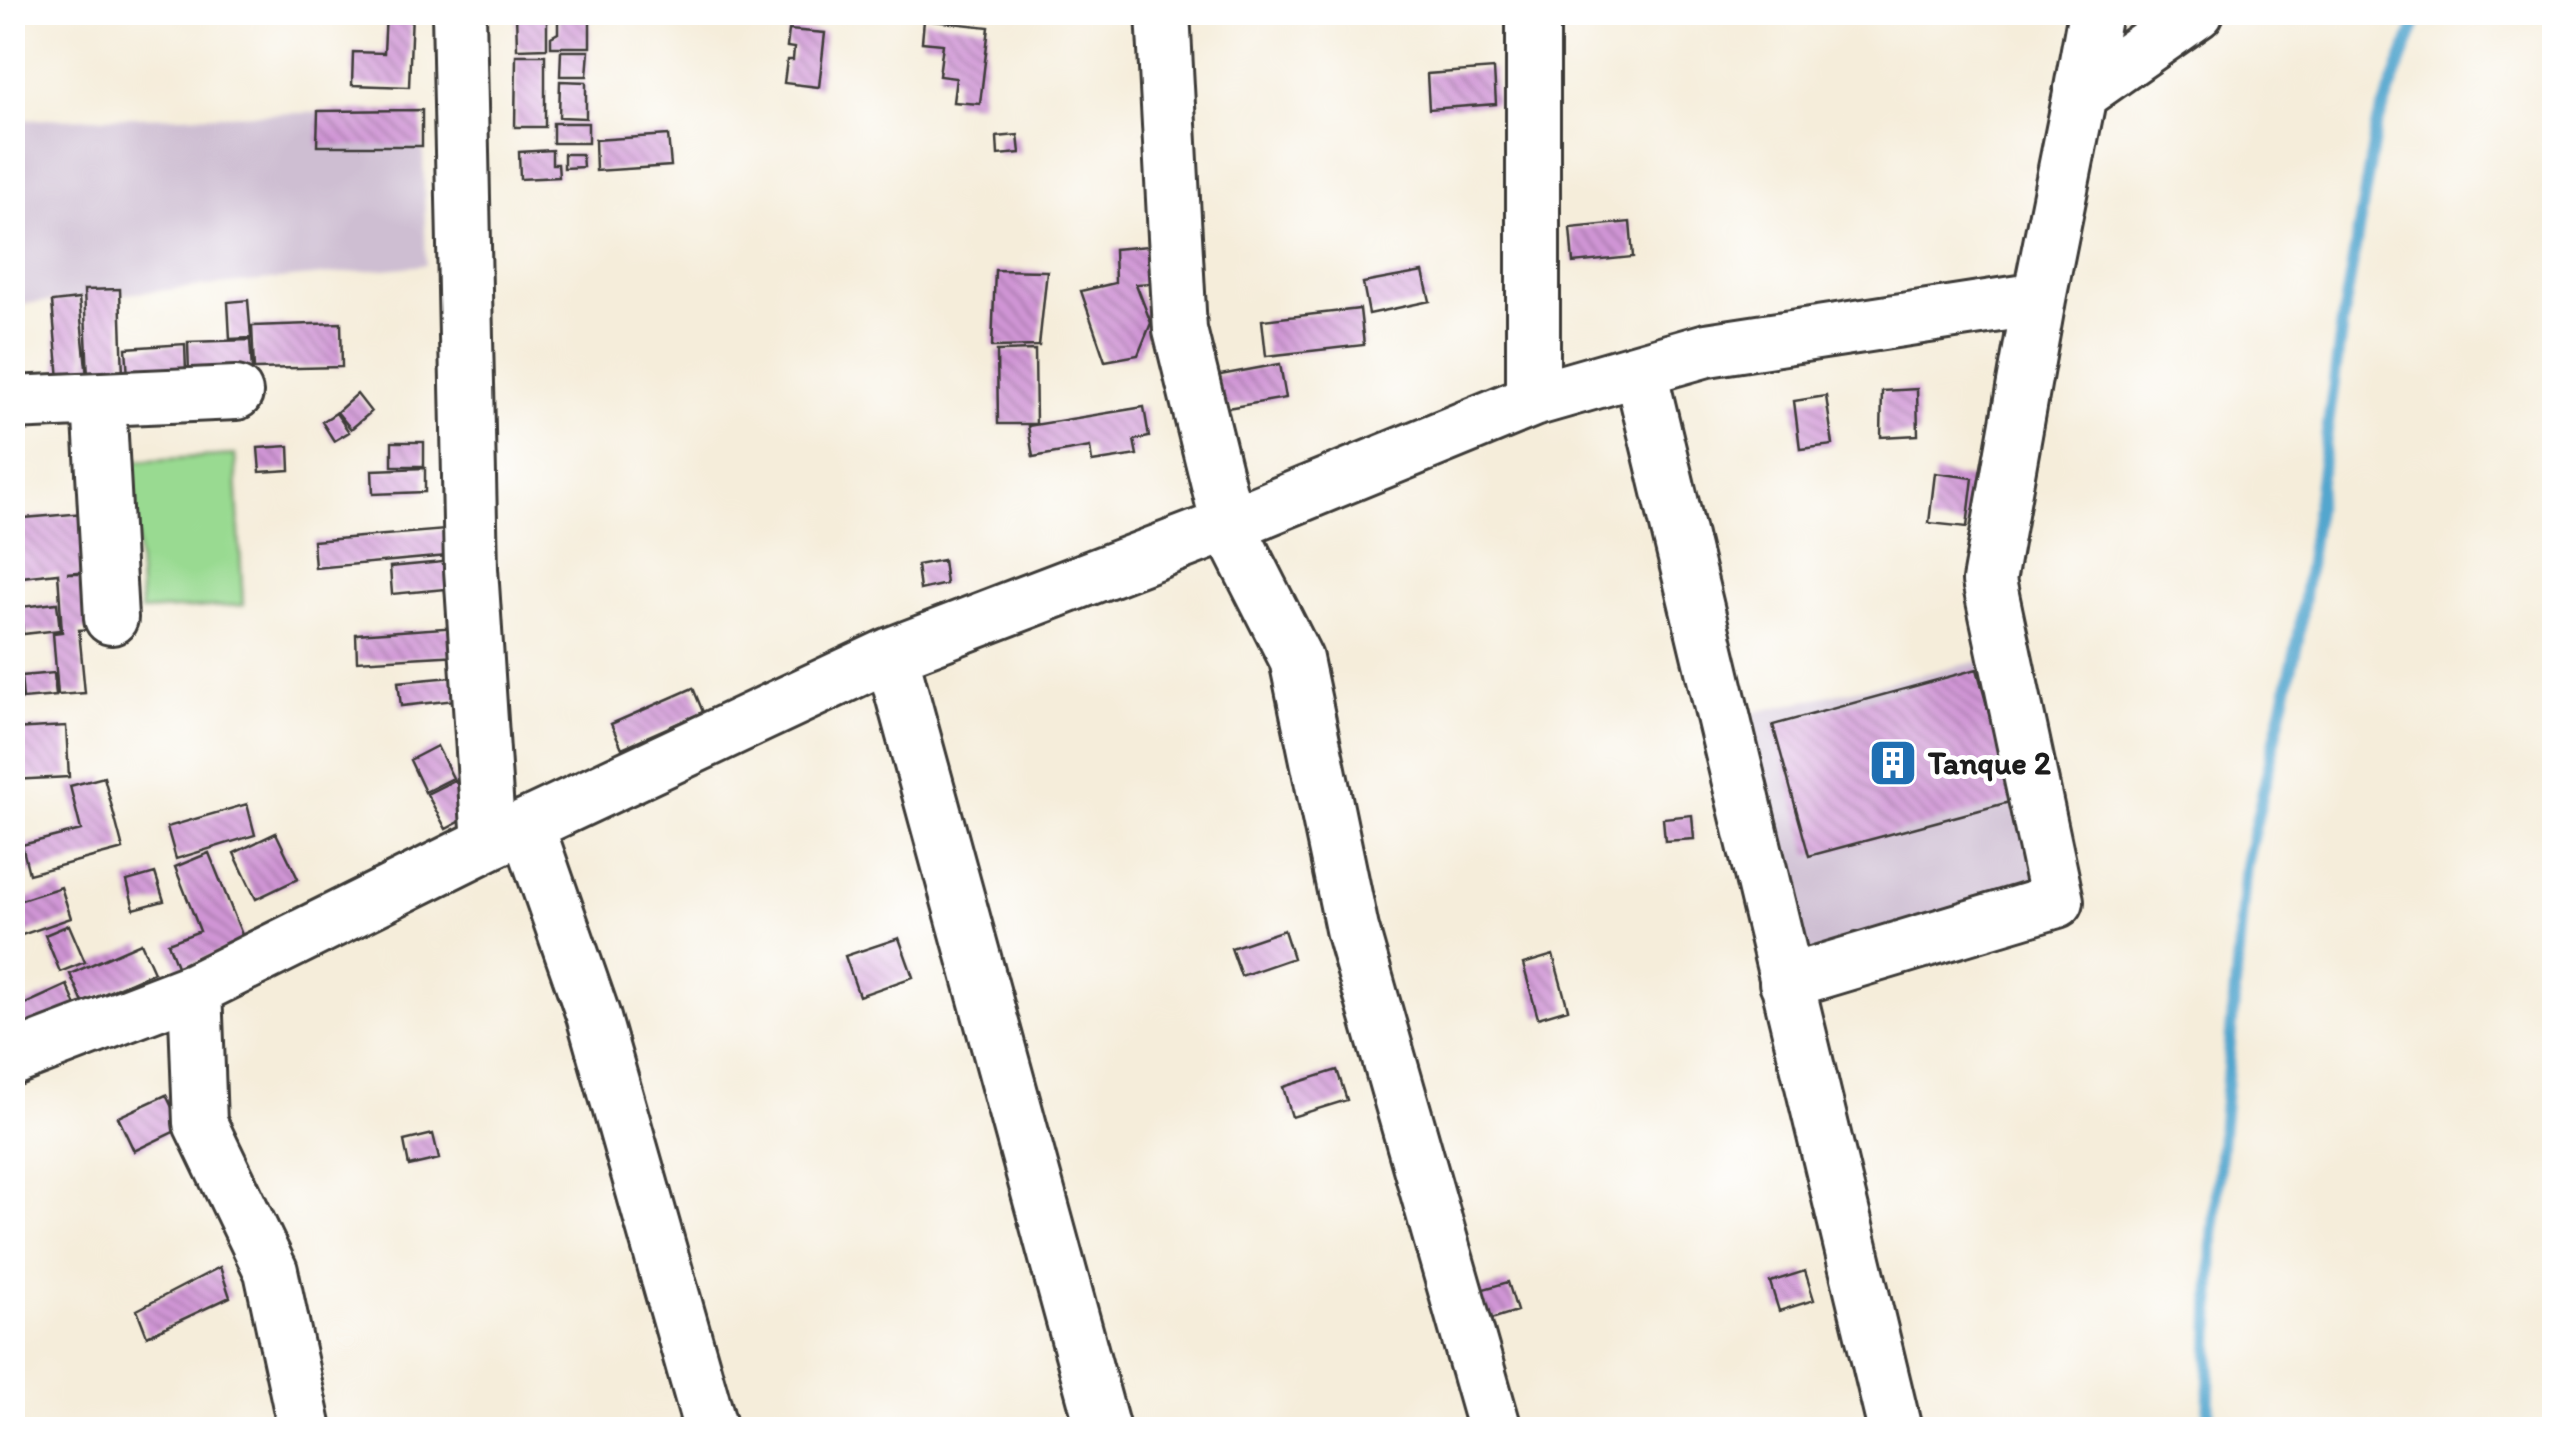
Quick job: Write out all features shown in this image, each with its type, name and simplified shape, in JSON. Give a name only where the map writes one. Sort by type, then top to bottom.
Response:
[{"type":"street","points":[[458,12],[472,569],[508,834],[593,1015],[711,1430]]},
{"type":"street","points":[[1163,12],[1180,330],[1228,525],[1296,659],[1352,929],[1494,1430]]},
{"type":"street","points":[[1532,400],[1534,12]]},
{"type":"street","points":[[1786,982],[2057,900],[1989,581],[2095,12]]},
{"type":"street","points":[[2080,94],[2196,12]]},
{"type":"street","points":[[12,1058],[195,989],[508,834],[891,654],[1228,525],[1532,400],[1707,350],[2040,299]]},
{"type":"street","points":[[1640,371],[1895,1430]]},
{"type":"street","points":[[12,404],[236,393]]},
{"type":"street","points":[[99,400],[112,618]]},
{"type":"street","points":[[891,654],[1103,1430]]},
{"type":"street","points":[[195,989],[200,1123],[271,1271],[305,1430]]},
{"type":"shaded area","points":[[422,110],[426,265],[13,305],[12,120]]},
{"type":"shaded area","points":[[1997,657],[2046,894],[1799,957],[1738,716]]},
{"type":"green space","points":[[235,455],[243,605],[141,611],[133,461]]},
{"type":"building","points":[[386,12],[412,12],[409,87],[352,85],[353,52],[384,53]]},
{"type":"building","points":[[516,12],[547,12],[547,48],[517,49]]},
{"type":"building","points":[[558,12],[590,12],[590,47],[551,47],[551,37],[558,33]]},
{"type":"building","points":[[924,20],[989,27],[980,104],[953,102],[956,78],[939,76],[943,44],[922,42]]},
{"type":"building","points":[[789,30],[825,33],[819,87],[784,83],[787,60],[793,60],[794,48],[787,47]]},
{"type":"building","points":[[561,51],[589,51],[587,76],[560,76]]},
{"type":"building","points":[[516,55],[545,55],[545,127],[515,127]]},
{"type":"building","points":[[1494,69],[1496,104],[1429,109],[1427,74]]},
{"type":"building","points":[[560,81],[586,82],[586,118],[559,117]]},
{"type":"building","points":[[422,110],[422,146],[317,146],[318,111]]},
{"type":"building","points":[[553,123],[588,123],[588,143],[553,143]]},
{"type":"building","points":[[668,135],[671,166],[596,171],[595,140]]},
{"type":"building","points":[[1018,135],[1020,153],[998,155],[997,137]]},
{"type":"building","points":[[552,150],[552,164],[558,164],[559,177],[520,179],[519,152]]},
{"type":"building","points":[[564,154],[582,154],[583,167],[564,168]]},
{"type":"building","points":[[1630,222],[1633,257],[1573,263],[1570,228]]},
{"type":"building","points":[[1160,245],[1163,282],[1136,284],[1151,323],[1138,355],[1105,361],[1081,291],[1115,283],[1114,249]]},
{"type":"building","points":[[995,270],[1047,271],[1039,346],[992,347]]},
{"type":"building","points":[[1423,272],[1430,301],[1369,314],[1363,283]]},
{"type":"building","points":[[120,289],[123,376],[88,378],[84,290]]},
{"type":"building","points":[[79,299],[87,377],[59,379],[52,302]]},
{"type":"building","points":[[248,300],[251,338],[230,339],[228,302]]},
{"type":"building","points":[[1360,309],[1364,345],[1266,356],[1262,320]]},
{"type":"building","points":[[341,323],[342,367],[254,369],[252,326]]},
{"type":"building","points":[[250,340],[252,371],[189,374],[188,342]]},
{"type":"building","points":[[185,344],[186,373],[128,377],[126,348]]},
{"type":"building","points":[[1035,350],[1036,424],[998,424],[997,351]]},
{"type":"building","points":[[1280,364],[1286,398],[1221,409],[1215,376]]},
{"type":"building","points":[[1917,389],[1918,435],[1881,437],[1882,391]]},
{"type":"building","points":[[357,394],[371,412],[351,429],[337,412]]},
{"type":"building","points":[[1826,396],[1833,445],[1800,449],[1794,401]]},
{"type":"building","points":[[1144,407],[1149,437],[1134,440],[1137,455],[1092,462],[1090,447],[1033,457],[1028,426]]},
{"type":"building","points":[[336,413],[349,432],[334,441],[322,422]]},
{"type":"building","points":[[392,442],[424,442],[424,466],[392,466]]},
{"type":"building","points":[[289,446],[290,470],[260,472],[258,448]]},
{"type":"building","points":[[425,468],[425,492],[373,494],[372,470]]},
{"type":"building","points":[[1935,473],[1973,478],[1967,527],[1929,523]]},
{"type":"building","points":[[84,513],[89,571],[67,573],[90,573],[93,629],[79,630],[85,693],[58,695],[53,633],[62,632],[58,573],[12,578],[12,519]]},
{"type":"building","points":[[445,530],[447,556],[315,568],[313,541]]},
{"type":"building","points":[[943,560],[946,584],[920,590],[917,565]]},
{"type":"building","points":[[453,561],[456,588],[392,594],[390,567]]},
{"type":"building","points":[[57,603],[60,630],[23,634],[20,607]]},
{"type":"building","points":[[458,627],[459,655],[357,661],[356,634]]},
{"type":"building","points":[[17,669],[21,700],[12,701],[12,670]]},
{"type":"building","name":"Tanque 2","points":[[1977,669],[2013,801],[1809,856],[1773,725]]},
{"type":"building","points":[[54,673],[56,696],[23,699],[21,676]]},
{"type":"building","points":[[463,676],[465,699],[401,706],[398,682]]},
{"type":"building","points":[[693,688],[703,712],[622,748],[611,724]]},
{"type":"building","points":[[66,726],[69,777],[12,780],[12,729]]},
{"type":"building","points":[[437,746],[453,778],[425,792],[410,760]]},
{"type":"building","points":[[104,777],[123,849],[29,874],[22,845],[81,830],[70,786]]},
{"type":"building","points":[[455,780],[474,814],[446,829],[427,794]]},
{"type":"building","points":[[247,804],[255,835],[176,859],[167,827]]},
{"type":"building","points":[[1692,815],[1694,839],[1665,841],[1663,818]]},
{"type":"building","points":[[276,833],[298,879],[256,899],[234,853]]},
{"type":"building","points":[[209,853],[245,942],[178,969],[168,943],[200,931],[175,867]]},
{"type":"building","points":[[155,873],[164,901],[134,909],[127,881]]},
{"type":"building","points":[[61,887],[71,918],[19,936],[12,918],[12,903]]},
{"type":"building","points":[[69,925],[85,962],[60,972],[45,935]]},
{"type":"building","points":[[1284,930],[1293,958],[1241,976],[1231,948]]},
{"type":"building","points":[[899,938],[913,977],[859,996],[845,956]]},
{"type":"building","points":[[141,943],[154,972],[83,1003],[70,974]]},
{"type":"building","points":[[1553,955],[1568,1009],[1538,1018],[1523,964]]},
{"type":"building","points":[[67,985],[81,1017],[12,1047],[12,1010]]},
{"type":"building","points":[[1337,1070],[1347,1100],[1292,1117],[1283,1087]]},
{"type":"building","points":[[166,1095],[182,1128],[134,1151],[118,1117]]},
{"type":"building","points":[[433,1134],[439,1159],[409,1166],[404,1141]]},
{"type":"building","points":[[220,1267],[230,1297],[147,1336],[137,1310]]},
{"type":"building","points":[[1805,1271],[1814,1300],[1779,1311],[1770,1282]]},
{"type":"building","points":[[1508,1282],[1517,1311],[1482,1322],[1473,1292]]},
{"type":"waterway","points":[[2208,1430],[2213,1236],[2246,865],[2298,640],[2342,324],[2376,128],[2420,12]]},
{"type":"place","name":"Tanque 2","points":[[1893,763]]}]
